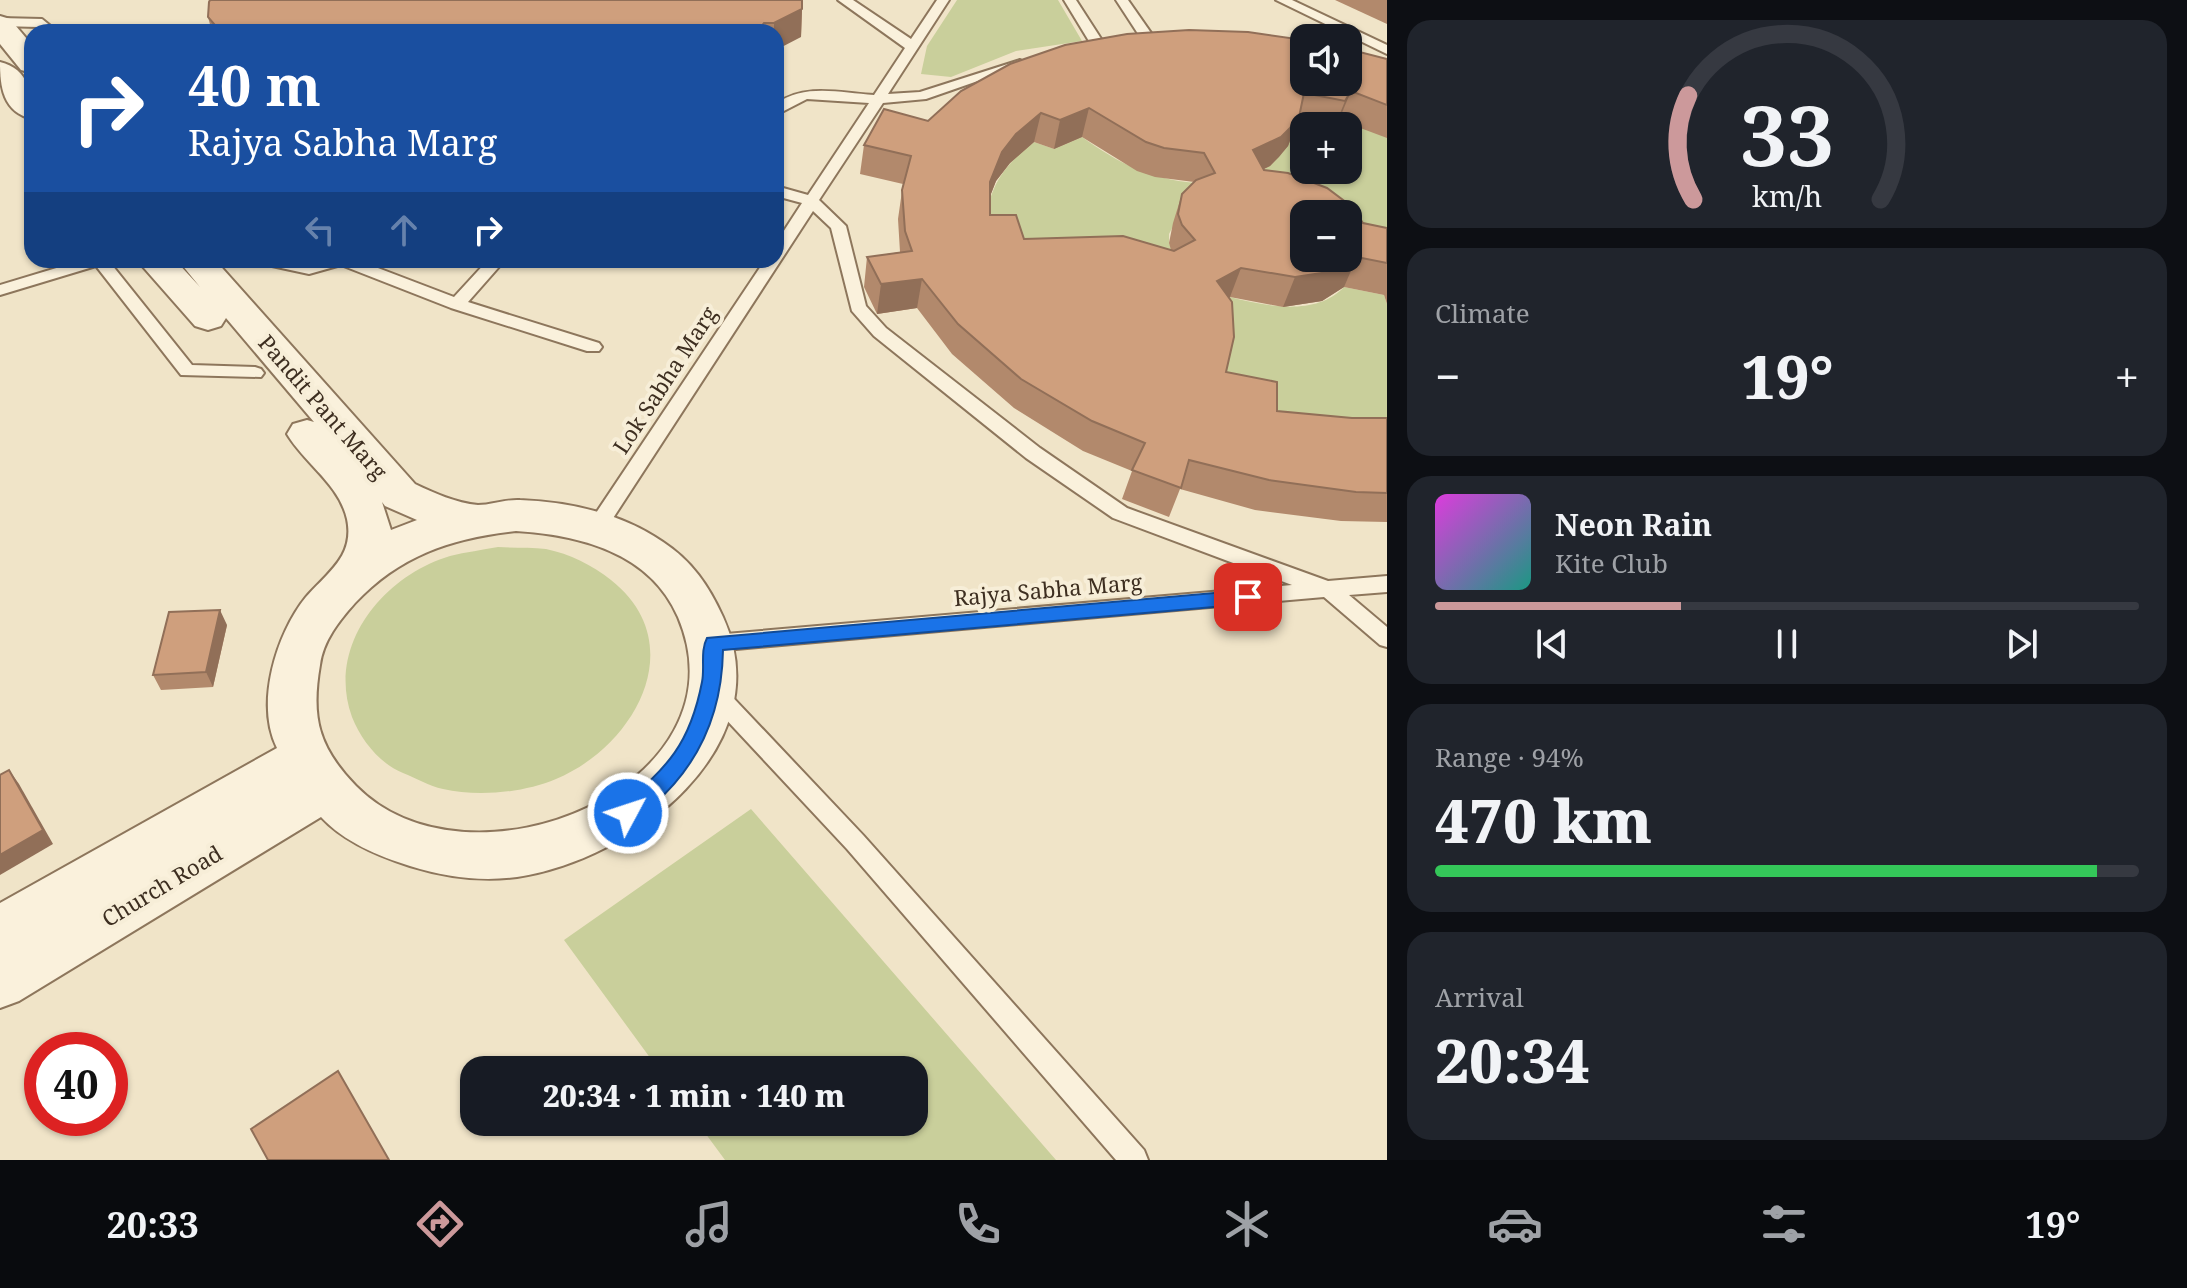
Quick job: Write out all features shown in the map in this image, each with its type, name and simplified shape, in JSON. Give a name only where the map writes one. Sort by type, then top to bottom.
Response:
[{"type":"street","points":[[0,23],[24,54]]},
{"type":"street","points":[[0,71],[24,100]]},
{"type":"street","name":"Pandit Pant Marg","points":[[162,268],[340,472],[363,506],[370,534],[360,570]]},
{"type":"street","name":"Pandit Pant Marg","points":[[203,268],[400,495],[427,508],[474,519]]},
{"type":"street","points":[[516,515],[558,518],[597,527],[630,541],[650,554],[683,584],[701,612],[714,643],[711,689],[699,731],[689,750],[663,784],[628,813],[587,835],[541,850],[492,856],[456,854],[396,841],[355,820],[313,774],[294,733],[291,708],[298,657],[322,610],[360,570],[413,538],[474,519],[516,515]]},
{"type":"street","name":"Church Road","points":[[0,931],[313,774]]},
{"type":"street","name":"Church Road","points":[[0,982],[313,774]]},
{"type":"lane","points":[[844,0],[913,47]]},
{"type":"lane","points":[[784,243],[943,0]]},
{"type":"lane","points":[[1070,0],[1099,48]]},
{"type":"lane","points":[[1122,0],[1143,43],[1167,44]]},
{"type":"lane","points":[[1282,0],[1387,50]]},
{"type":"lane","points":[[0,23],[43,24]]},
{"type":"lane","points":[[784,105],[806,95],[878,99],[921,96],[1027,61]]},
{"type":"lane","points":[[784,193],[811,201],[838,226],[858,307],[872,324],[1033,453],[1120,513],[1329,590],[1387,639]]},
{"type":"lane","points":[[0,290],[73,268]]},
{"type":"lane","points":[[106,268],[187,371],[255,373]]},
{"type":"lane","points":[[363,268],[457,304],[593,347]]},
{"type":"lane","points":[[457,304],[490,268]]},
{"type":"lane","name":"Lok Sabha Marg","points":[[597,527],[768,268]]},
{"type":"lane","name":"Rajya Sabha Marg","points":[[714,643],[1387,584]]},
{"type":"lane","points":[[711,689],[855,842],[1134,1160]]},
{"type":"green space","points":[[957,0],[1058,0],[1082,41],[1016,51],[951,77],[921,74],[927,46]]},
{"type":"green space","points":[[1362,128],[1387,136],[1387,261],[1362,253],[1362,200],[1318,200],[1259,173],[1273,162],[1290,134],[1290,184],[1362,184]]},
{"type":"green space","points":[[1082,137],[1135,168],[1163,178],[1195,183],[1169,234],[1169,243],[1177,262],[983,234],[988,205],[997,182],[1022,152],[1034,142],[1054,149]]},
{"type":"green space","points":[[1344,287],[1384,295],[1387,304],[1387,446],[1214,402],[1207,310],[1230,297],[1274,306],[1305,306],[1332,296]]},
{"type":"green space","points":[[498,547],[555,551],[580,561],[611,580],[635,606],[648,633],[650,662],[644,691],[629,718],[609,743],[584,764],[556,779],[529,788],[500,792],[470,793],[443,789],[395,769],[366,742],[352,717],[346,691],[347,665],[354,640],[366,617],[403,580],[425,566],[450,556]]},
{"type":"green space","points":[[751,809],[1056,1160],[725,1160],[707,1136],[928,1136],[928,1056],[649,1056],[564,940]]},
{"type":"building","points":[[802,0],[802,9],[774,23],[763,24],[214,24],[208,17],[209,2]]},
{"type":"building","points":[[1189,30],[1248,32],[1290,38],[1290,96],[1303,96],[1300,112],[1290,112],[1290,128],[1281,137],[1253,150],[1264,170],[1288,173],[1290,184],[1317,184],[1343,200],[1290,200],[1290,272],[1328,272],[1295,277],[1241,268],[1217,281],[1232,302],[1234,337],[1226,372],[1277,382],[1277,411],[1387,418],[1387,493],[1356,492],[1269,480],[1189,460],[1181,488],[1132,470],[1145,443],[1092,421],[1021,379],[958,324],[922,279],[881,284],[867,257],[912,251],[905,231],[902,190],[911,156],[864,145],[884,109],[928,121],[961,91],[1010,64],[1065,45],[1127,34]],"holes":[[[1089,108],[1146,142],[1164,148],[1204,153],[1215,173],[1196,180],[1182,194],[1178,214],[1182,225],[1195,240],[1174,251],[1123,236],[1024,239],[1016,215],[990,215],[990,182],[1002,152],[1016,134],[1041,113],[1060,120]]]},
{"type":"building","points":[[1362,53],[1387,59],[1387,105],[1362,95]]},
{"type":"building","points":[[1319,96],[1348,96],[1345,101]]},
{"type":"building","points":[[1362,222],[1387,228],[1387,263],[1362,258]]},
{"type":"building","points":[[220,610],[206,672],[153,675],[169,612]]},
{"type":"building","points":[[9,770],[43,830],[0,855],[0,775]]},
{"type":"building","points":[[338,1071],[389,1160],[268,1160],[251,1129]]},
{"type":"route","points":[[628,813],[663,784],[689,750],[699,731],[706,715],[713,679],[714,643],[1248,597]]}]
